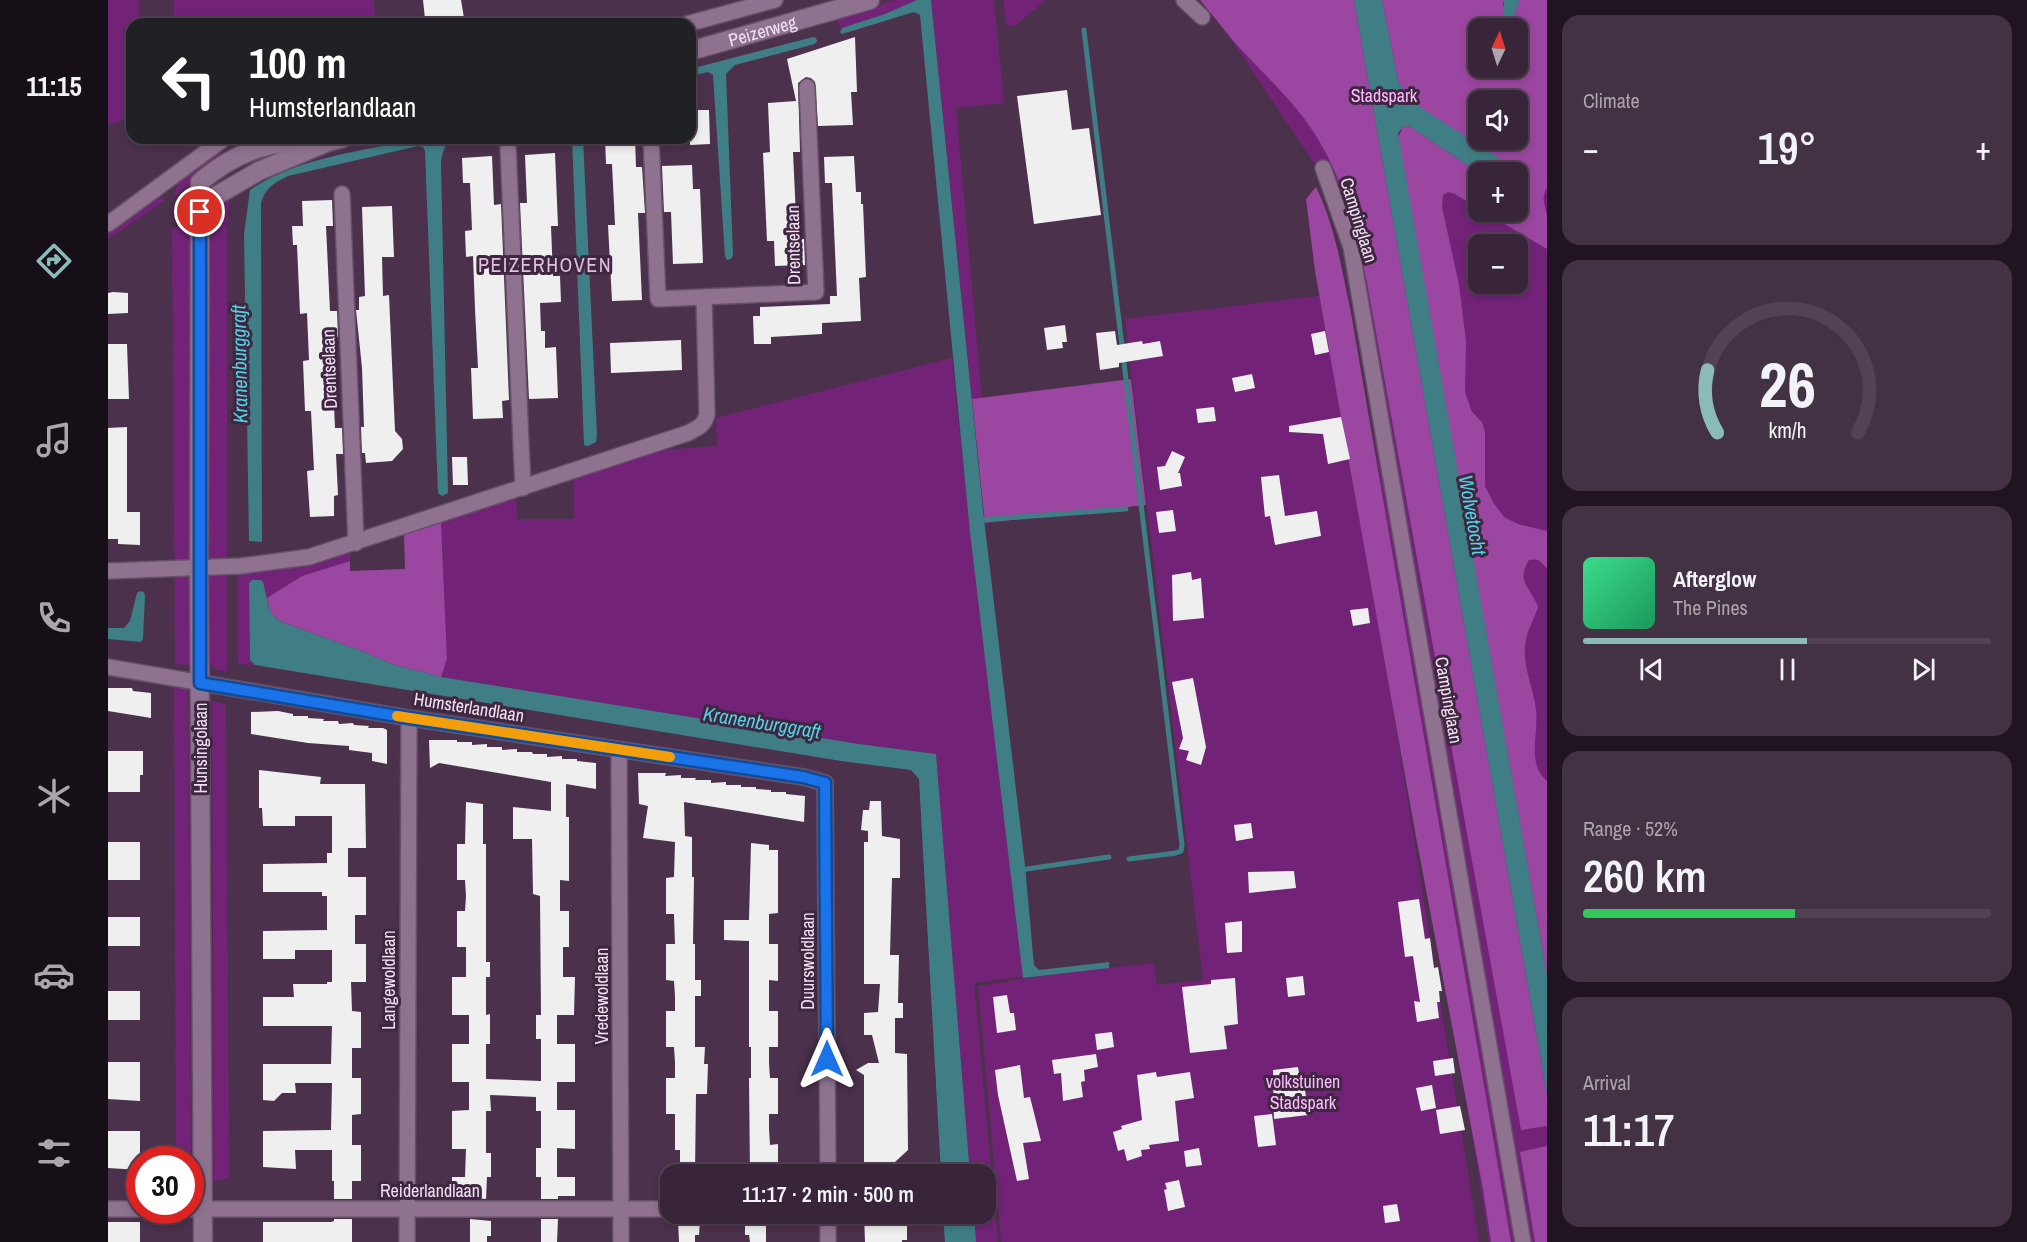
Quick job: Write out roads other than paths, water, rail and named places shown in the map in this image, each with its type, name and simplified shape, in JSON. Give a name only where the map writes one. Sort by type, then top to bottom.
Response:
[{"type":"street","name":"Peizerweg","points":[[696,22],[774,0]]},
{"type":"street","name":"Peizerweg","points":[[696,49],[870,0]]},
{"type":"street","points":[[1184,0],[1202,17]]},
{"type":"street","name":"Drentselaan","points":[[651,144],[658,299],[816,292],[807,87]]},
{"type":"street","points":[[108,224],[217,144]]},
{"type":"street","name":"Hunsingolaan","points":[[197,1146],[200,182],[230,160],[256,149],[276,144]]},
{"type":"street","points":[[200,205],[259,171],[325,144]]},
{"type":"street","points":[[508,147],[523,488]]},
{"type":"street","name":"Campinglaan","points":[[1323,168],[1351,247],[1522,1242]]},
{"type":"street","name":"Drentselaan","points":[[342,194],[356,543]]},
{"type":"street","points":[[108,571],[268,564],[309,557],[699,428],[706,422],[708,405],[704,297]]},
{"type":"street","name":"Humsterlandlaan","points":[[108,668],[409,718],[803,777],[825,783]]},
{"type":"street","name":"Langewoldlaan","points":[[407,1242],[409,718]]},
{"type":"street","name":"Vredewoldlaan","points":[[620,750],[621,1242]]},
{"type":"street","name":"Duurswoldlaan","points":[[825,783],[828,1164]]},
{"type":"street","points":[[108,1209],[126,1209]]},
{"type":"street","name":"Reiderlandlaan","points":[[204,1209],[660,1209]]},
{"type":"street","name":"Hunsingolaan","points":[[200,1224],[203,1242]]},
{"type":"street","points":[[828,1224],[828,1242]]},
{"type":"waterway","points":[[1084,30],[1182,845],[1181,851],[1176,853],[1129,859]]},
{"type":"waterway","points":[[978,520],[1126,509]]},
{"type":"waterway","points":[[1020,870],[1109,857]]},
{"type":"district","name":"PEIZERHOVEN","points":[[545,264]]},
{"type":"park label","name":"Stadspark","points":[[1384,95]]},
{"type":"park label","name":"volkstuinen Stadspark","points":[[1303,1091]]},
{"type":"water label","name":"Kranenburggraft","points":[[239,364]]},
{"type":"water label","name":"Wolvetocht","points":[[1473,515]]},
{"type":"water label","name":"Kranenburggraft","points":[[762,722]]}]
